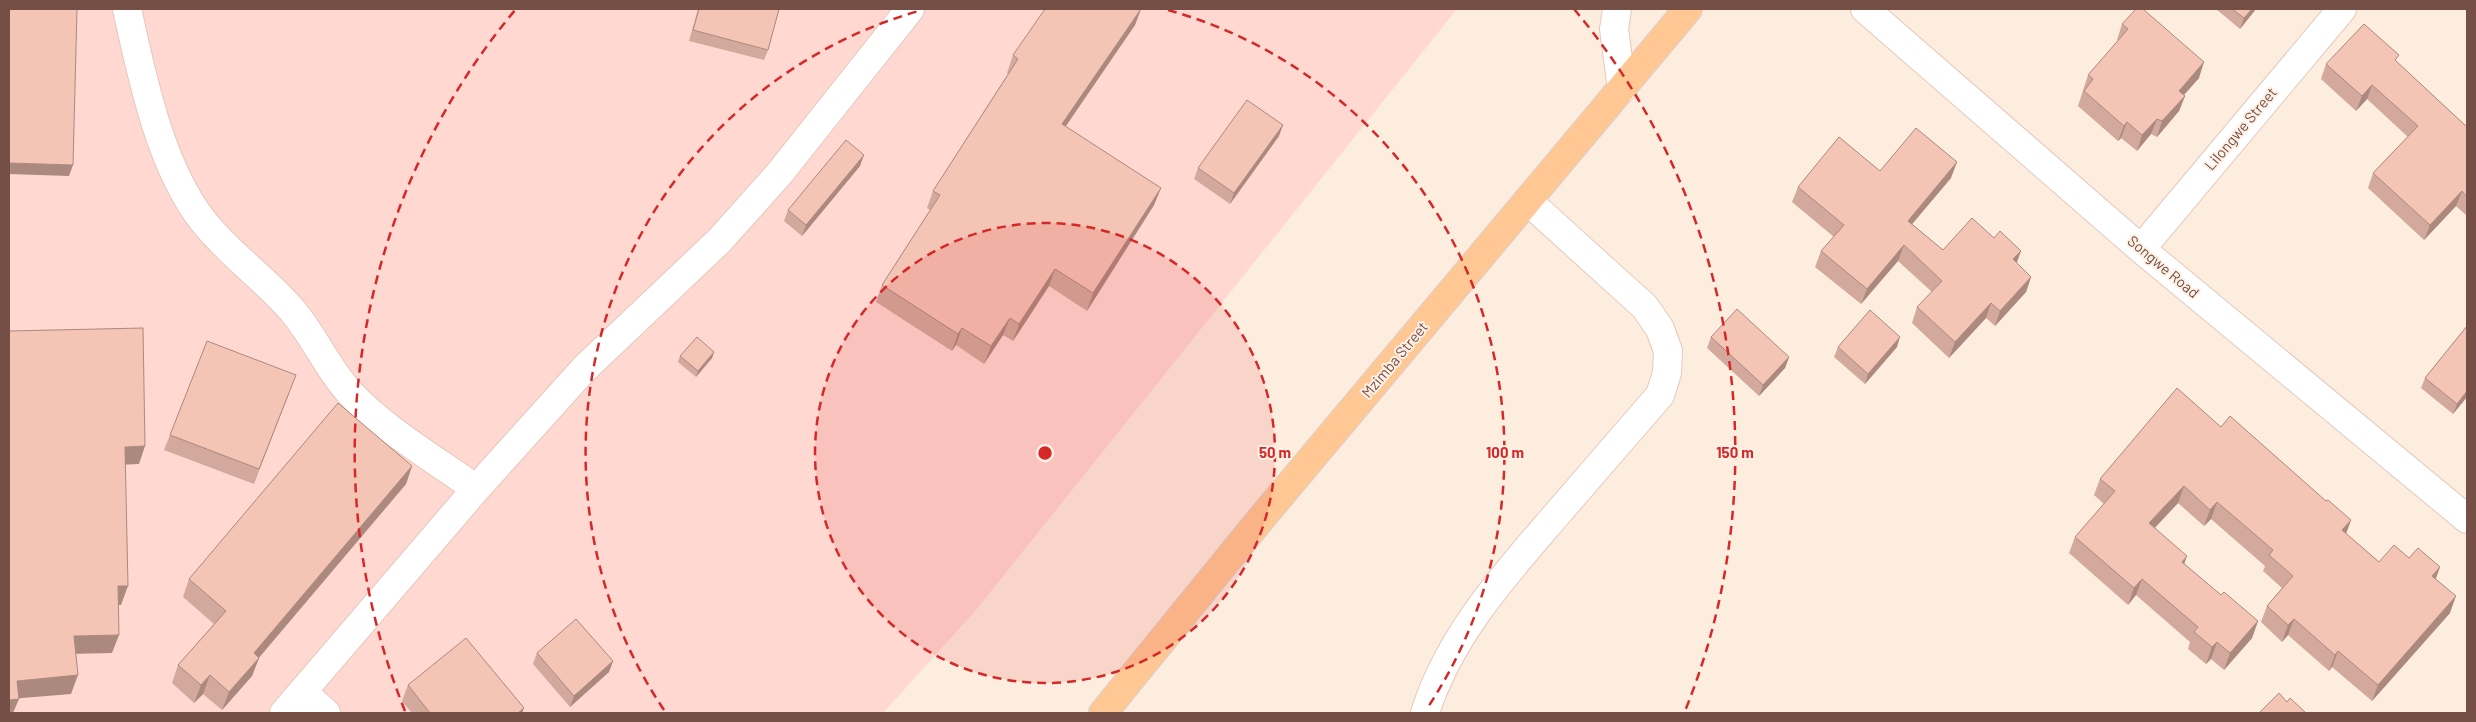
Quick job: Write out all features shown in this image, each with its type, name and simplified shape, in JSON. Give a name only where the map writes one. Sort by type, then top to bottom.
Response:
[{"type":"main road","name":"Mzimba Street","points":[[1104,713],[1260,520],[1529,202],[1688,9]]},
{"type":"street","points":[[127,9],[149,98],[173,173],[203,221],[247,268],[290,308],[315,340],[333,373],[366,409],[476,489]]},
{"type":"street","points":[[284,713],[304,693],[476,489],[584,368],[718,241],[779,174],[910,9]]},
{"type":"street","points":[[1617,9],[1614,29],[1622,89]]},
{"type":"street","name":"Songwe Road","points":[[1865,9],[2141,249],[2467,519]]},
{"type":"street","name":"Lilongwe Street","points":[[2141,249],[2342,9]]},
{"type":"street","points":[[1425,713],[1430,695],[1458,639],[1502,578],[1660,394],[1667,373],[1668,351],[1660,329],[1645,307],[1529,202]]},
{"type":"street","points":[[304,693],[326,713]]},
{"type":"shaded area","points":[[9,9],[1457,9],[976,610],[883,713],[9,713]]},
{"type":"building","points":[[9,9],[77,9],[73,165],[9,163]]},
{"type":"building","points":[[699,9],[779,9],[768,50],[693,30]]},
{"type":"building","points":[[1045,9],[1141,9],[1062,124],[1161,188],[1093,293],[1055,269],[1019,324],[1010,318],[991,346],[962,328],[958,334],[882,285],[940,195],[933,191],[1018,59],[1013,55]]},
{"type":"building","points":[[2136,9],[2143,9],[2204,62],[2179,91],[2185,96],[2162,121],[2157,119],[2142,135],[2127,122],[2124,126],[2084,91],[2093,79],[2088,75],[2128,29],[2122,24]]},
{"type":"building","points":[[2232,9],[2252,9],[2244,18]]},
{"type":"building","points":[[2364,24],[2399,55],[2395,60],[2467,127],[2467,197],[2462,191],[2430,225],[2373,173],[2418,126],[2372,85],[2362,96],[2326,64]]},
{"type":"building","points":[[1247,100],[1283,125],[1234,193],[1198,168]]},
{"type":"building","points":[[1916,128],[1957,162],[1908,221],[1943,250],[1972,218],[1994,238],[2000,231],[2021,251],[2013,259],[2031,277],[2000,311],[1991,303],[1955,342],[1917,307],[1942,281],[1904,245],[1867,289],[1821,251],[1844,225],[1798,187],[1839,137],[1880,171]]},
{"type":"building","points":[[846,140],[864,155],[806,225],[788,210]]},
{"type":"building","points":[[1737,309],[1789,357],[1763,385],[1711,337]]},
{"type":"building","points":[[1870,310],[1900,337],[1868,374],[1838,347]]},
{"type":"building","points":[[2467,326],[2467,391],[2457,404],[2425,378]]},
{"type":"building","points":[[143,328],[145,446],[125,447],[128,586],[118,586],[119,635],[74,636],[78,675],[17,681],[19,699],[9,700],[9,331]]},
{"type":"building","points":[[697,337],[714,352],[698,371],[680,356]]},
{"type":"building","points":[[207,341],[296,375],[259,469],[170,435]]},
{"type":"building","points":[[2177,388],[2221,427],[2230,416],[2326,501],[2328,500],[2351,520],[2342,530],[2379,562],[2394,545],[2409,558],[2418,548],[2440,567],[2432,576],[2456,596],[2378,685],[2338,651],[2335,655],[2294,619],[2288,625],[2267,606],[2293,576],[2269,555],[2273,550],[2217,502],[2210,510],[2184,486],[2149,523],[2187,556],[2182,562],[2221,595],[2224,592],[2258,621],[2230,653],[2217,642],[2212,647],[2194,632],[2198,627],[2142,579],[2134,588],[2075,537],[2115,491],[2100,479]]},
{"type":"building","points":[[338,403],[412,466],[254,653],[259,658],[229,692],[210,675],[201,685],[178,665],[226,611],[189,579]]},
{"type":"building","points":[[576,619],[613,661],[574,696],[537,653]]},
{"type":"building","points":[[466,638],[524,708],[518,713],[430,713],[408,685]]},
{"type":"building","points":[[2279,693],[2287,702],[2290,698],[2306,713],[2259,713]]}]
